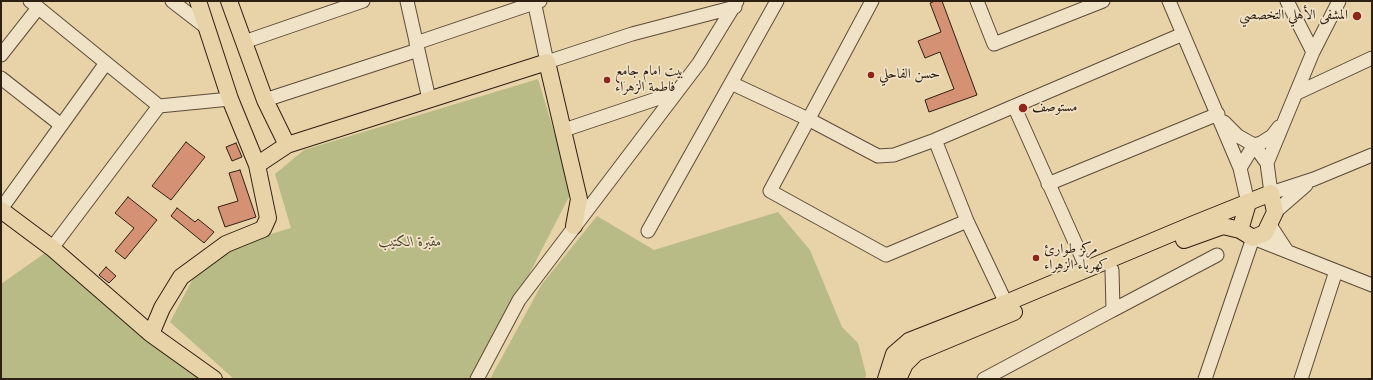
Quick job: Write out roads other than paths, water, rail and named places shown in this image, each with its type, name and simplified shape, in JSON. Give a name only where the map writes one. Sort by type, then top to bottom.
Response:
[{"type":"main road","points":[[151,334],[162,308],[182,277],[226,244],[263,229],[268,218],[256,165],[230,99],[198,1]]},
{"type":"main road","points":[[229,1],[265,100],[287,145]]},
{"type":"main road","points":[[256,165],[287,145],[547,62],[579,199],[574,226]]},
{"type":"main road","points":[[886,379],[894,354],[909,341],[1006,303],[1271,194],[1273,218],[1265,233],[1247,234],[1223,226],[1197,234],[916,353],[904,364],[898,379]]},
{"type":"main road","points":[[1247,234],[1248,203]]},
{"type":"main road","points":[[1,209],[52,248],[151,334],[214,379]]},
{"type":"street","points":[[172,1],[207,28]]},
{"type":"street","points":[[244,42],[364,1]]},
{"type":"street","points":[[407,1],[429,99]]},
{"type":"street","points":[[648,231],[777,1]]},
{"type":"street","points":[[872,1],[770,191],[886,255],[967,221]]},
{"type":"street","points":[[977,1],[994,44],[1103,1]]},
{"type":"street","points":[[1169,1],[1240,168],[1248,203]]},
{"type":"street","points":[[1287,1],[1313,52]]},
{"type":"street","points":[[1339,1],[1313,52],[1267,162],[1271,194],[1314,179],[1372,155]]},
{"type":"street","points":[[265,100],[417,47],[536,2],[547,62],[632,34],[736,4]]},
{"type":"street","points":[[1,55],[34,4],[159,106],[230,99]]},
{"type":"street","points":[[477,379],[519,300],[674,93],[699,64],[736,4]]},
{"type":"street","points":[[732,83],[808,119],[878,156],[894,155],[935,140],[1183,34]]},
{"type":"street","points":[[1297,93],[1372,58]]},
{"type":"street","points":[[1,209],[106,63]]},
{"type":"street","points":[[1,78],[61,125]]},
{"type":"street","points":[[564,130],[674,93]]},
{"type":"street","points":[[52,248],[159,106]]},
{"type":"street","points":[[1014,106],[1087,269]]},
{"type":"street","points":[[1218,114],[1238,136],[1254,145],[1267,162]]},
{"type":"street","points":[[1048,184],[1218,114]]},
{"type":"street","points":[[1240,168],[1254,145],[1262,143],[1272,136],[1284,121]]},
{"type":"street","points":[[935,140],[967,221],[1006,303]]},
{"type":"street","points":[[1287,251],[1273,218],[1314,179]]},
{"type":"street","points":[[1205,379],[1247,234],[1372,284]]},
{"type":"street","points":[[984,379],[1217,255]]},
{"type":"street","points":[[1112,270],[1113,310]]},
{"type":"street","points":[[1301,379],[1336,270]]},
{"type":"place","name":"المشفى الأهلي التخصصي","points":[[1357,16]]},
{"type":"place","name":"حسن الفاحلي","points":[[871,75]]},
{"type":"place","name":"بيت امام جامع فاطمة الزهراء","points":[[607,80]]},
{"type":"place","name":"مستوصف","points":[[1023,108]]},
{"type":"place","name":"مركز طوارئ كهرباء الزهراء","points":[[1036,258]]},
{"type":"park label","name":"مقبرة الكتيب","points":[[410,243]]}]
